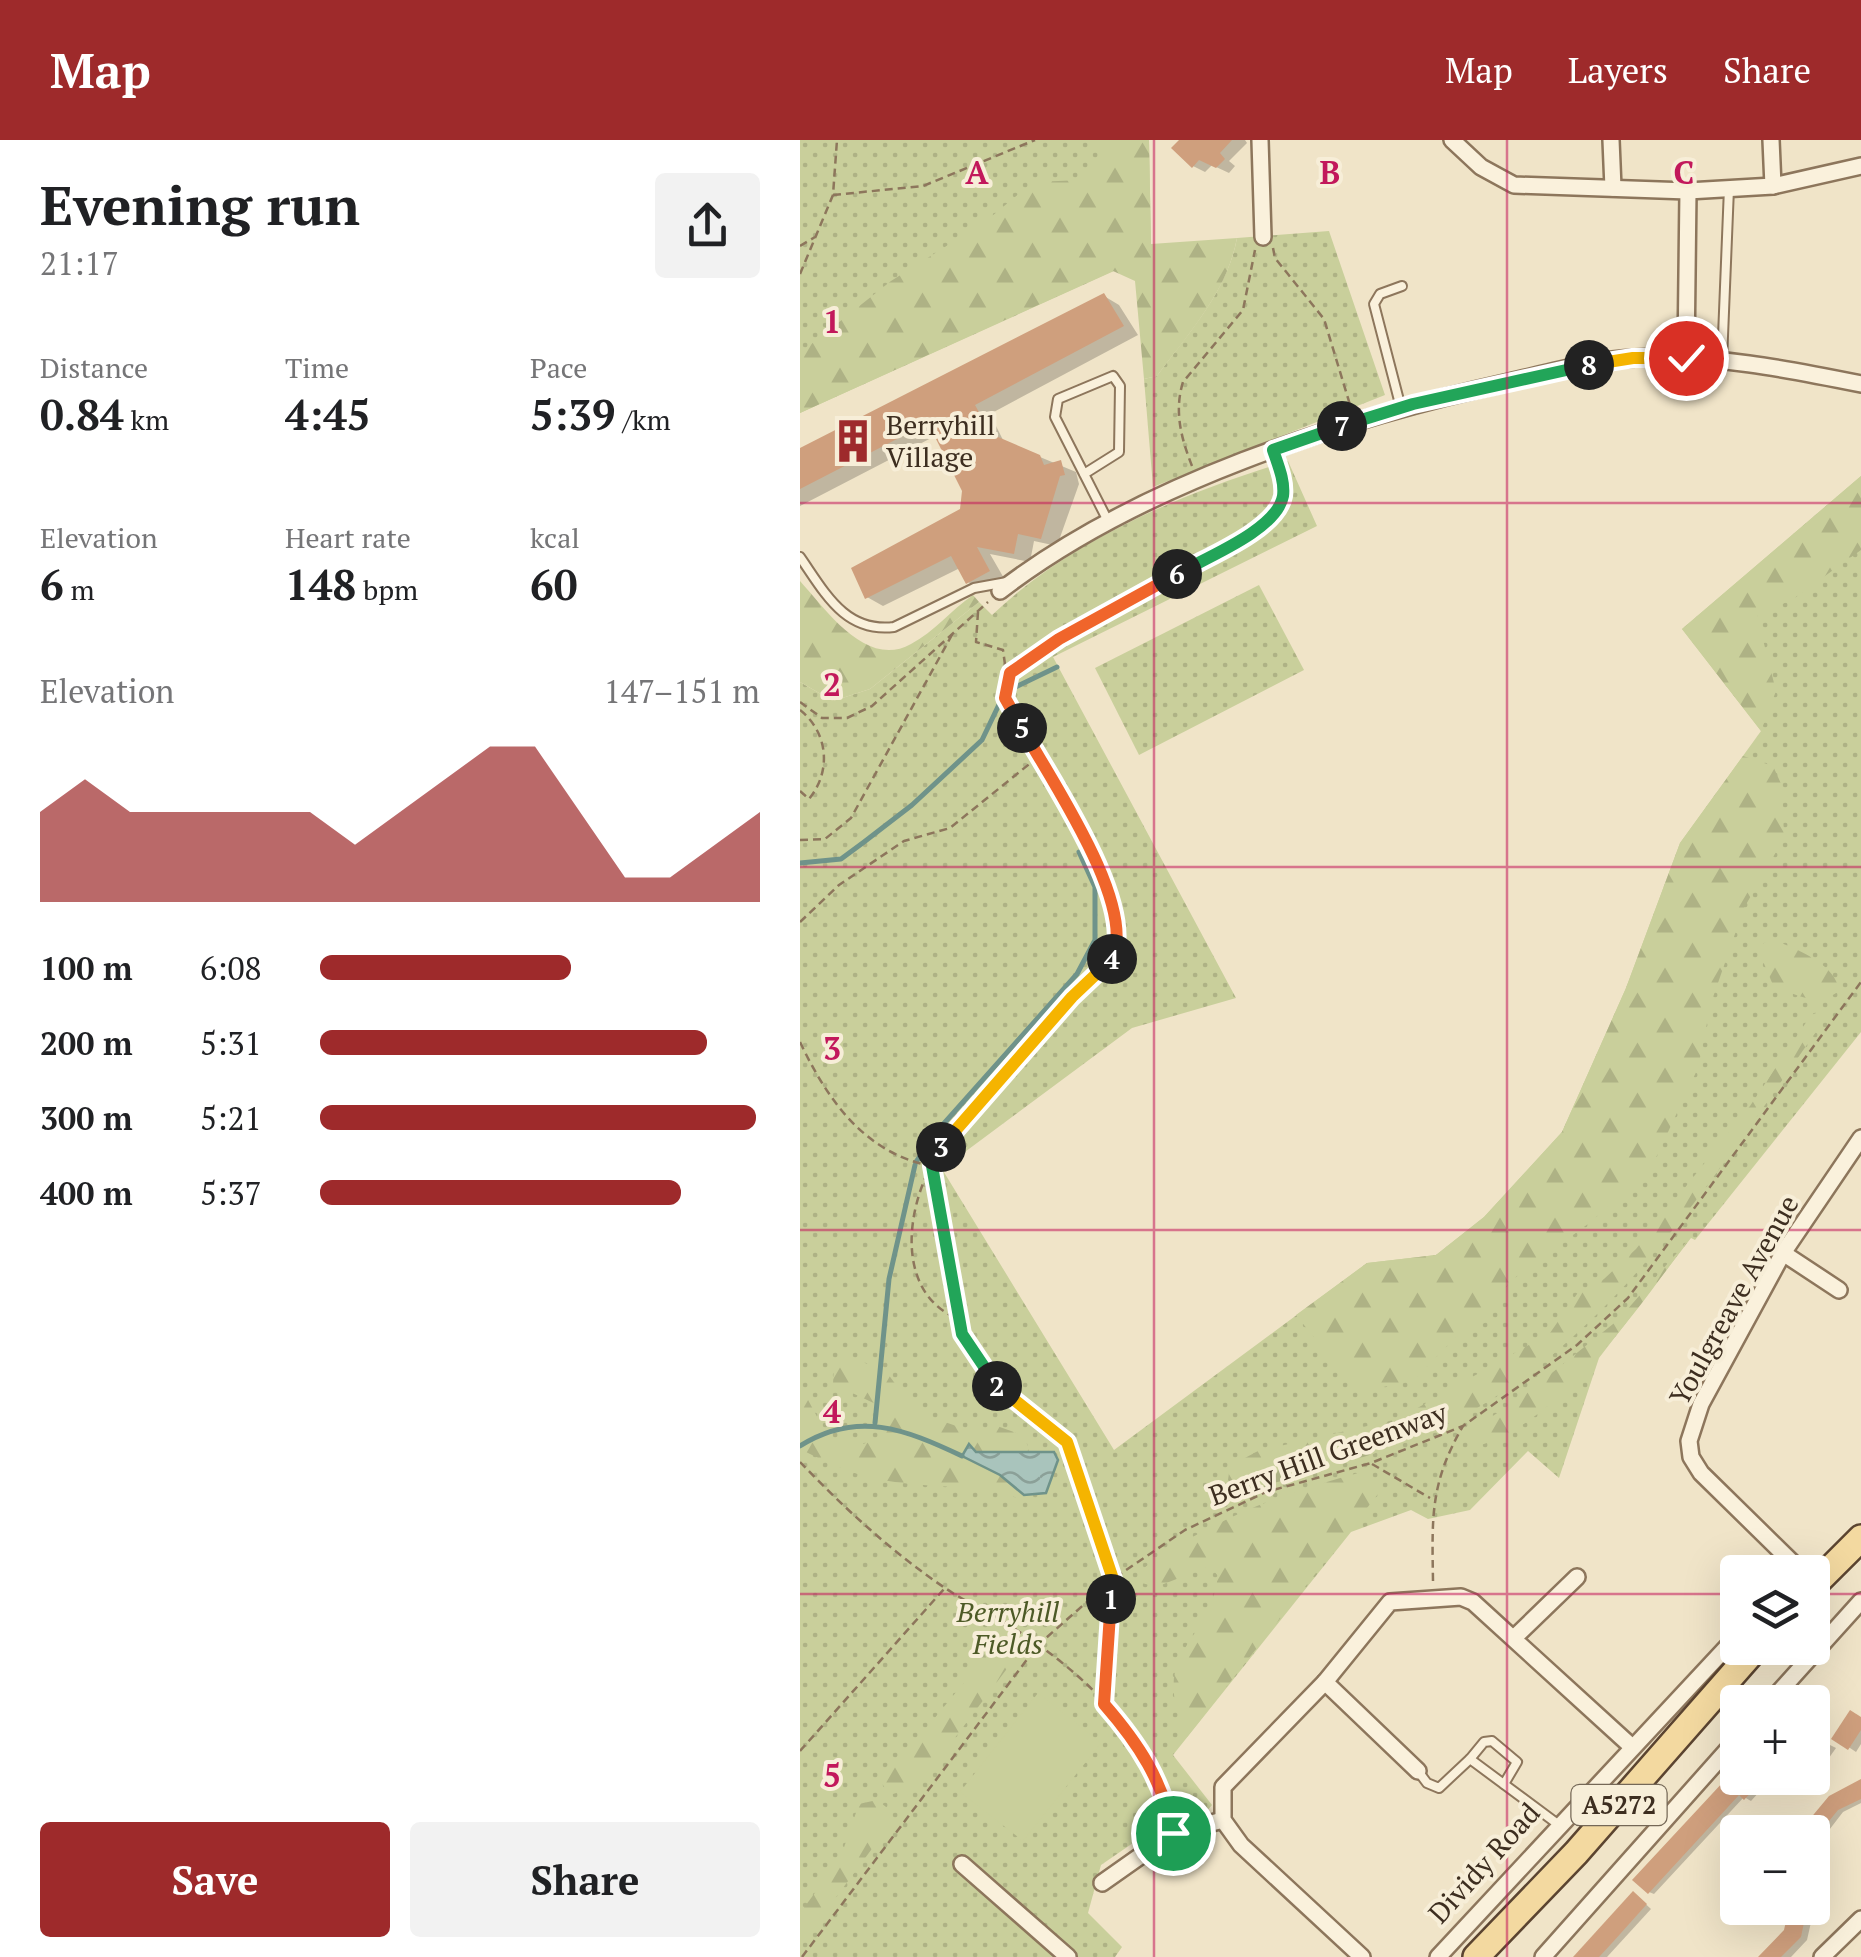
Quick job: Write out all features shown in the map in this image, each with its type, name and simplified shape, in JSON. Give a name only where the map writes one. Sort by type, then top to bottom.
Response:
[{"type":"main road","points":[[1830,1560],[1861,1538]]},
{"type":"main road","name":"Dividy Road","points":[[1476,1957],[1576,1853],[1741,1665]]},
{"type":"street","points":[[1260,140],[1263,237]]},
{"type":"street","points":[[1452,140],[1480,168],[1514,185],[1688,191],[1773,186],[1861,166]]},
{"type":"street","points":[[1611,140],[1613,188]]},
{"type":"street","points":[[1771,140],[1773,186]]},
{"type":"street","points":[[1686,358],[1688,191]]},
{"type":"street","points":[[1006,586],[1109,523],[1198,482],[1273,450],[1401,408],[1581,366],[1633,358],[1722,361],[1861,384]]},
{"type":"street","name":"Youlgreave Avenue","points":[[1785,1555],[1701,1473],[1691,1457],[1689,1441],[1701,1404],[1783,1253],[1861,1138]]},
{"type":"street","points":[[1783,1253],[1839,1290]]},
{"type":"street","points":[[1515,1637],[1577,1577]]},
{"type":"street","points":[[1362,1957],[1250,1857],[1224,1820],[1223,1788],[1324,1682],[1390,1602],[1433,1598],[1473,1602],[1632,1746]]},
{"type":"street","points":[[1785,1685],[1861,1601]]},
{"type":"street","name":"Dividy Road","points":[[1438,1957],[1720,1653]]},
{"type":"street","points":[[1324,1682],[1418,1771]]},
{"type":"street","points":[[1542,1957],[1720,1758]]},
{"type":"street","points":[[1102,1883],[1173,1833],[1224,1820]]},
{"type":"street","points":[[962,1864],[1068,1957]]},
{"type":"street","points":[[1822,1957],[1861,1920]]},
{"type":"lane","points":[[1722,361],[1729,188]]},
{"type":"lane","points":[[1401,408],[1374,304],[1380,294],[1402,286]]},
{"type":"lane","points":[[1084,474],[1119,452],[1120,386],[1113,376],[1058,400],[1054,409],[1084,474],[1109,523]]},
{"type":"lane","points":[[800,556],[848,620],[878,630],[894,628],[988,583],[1006,586]]},
{"type":"lane","points":[[1418,1771],[1427,1783],[1439,1788],[1484,1742],[1492,1742],[1518,1762],[1504,1784]]},
{"type":"lane","points":[[1470,1759],[1559,1825]]},
{"type":"path","points":[[800,274],[833,195],[837,140]]},
{"type":"path","points":[[833,195],[923,186],[1036,140]]},
{"type":"path","points":[[800,246],[817,236]]},
{"type":"path","points":[[1198,482],[1183,443],[1179,395],[1184,382],[1243,310],[1252,284],[1256,244],[1263,237],[1324,319],[1354,422]]},
{"type":"path","points":[[1007,680],[1010,673],[1059,639],[1262,527],[1283,496],[1273,450]]},
{"type":"path","points":[[800,710],[833,719],[860,714],[1006,586]]},
{"type":"path","points":[[959,1319],[936,1306],[922,1291],[914,1271],[915,1214],[932,1166],[940,1148],[1072,997],[1116,954],[1107,881],[1005,698],[1004,650],[976,642],[978,612]]},
{"type":"path","points":[[800,840],[825,839],[852,818],[953,632]]},
{"type":"path","points":[[800,702],[822,741],[823,773],[810,799],[800,791]]},
{"type":"path","points":[[800,721],[807,712]]},
{"type":"path","points":[[800,922],[839,886],[904,841],[950,828],[1038,756]]},
{"type":"path","name":"Berry Hill Greenway","points":[[802,1957],[1038,1645],[1113,1579],[1184,1530],[1266,1492],[1371,1463],[1464,1426],[1578,1344],[1628,1298],[1861,982]]},
{"type":"path","points":[[800,1042],[818,1079],[853,1126],[890,1155],[932,1166]]},
{"type":"path","points":[[932,1166],[959,1319],[980,1366],[1004,1395],[1052,1427],[1067,1442],[1113,1579],[1104,1704]]},
{"type":"path","points":[[1433,1598],[1432,1499],[1442,1462],[1464,1426]]},
{"type":"path","points":[[800,1462],[848,1509],[946,1588],[1038,1645],[1104,1704],[1137,1742],[1166,1796],[1173,1833]]},
{"type":"path","points":[[1371,1463],[1432,1499]]},
{"type":"path","points":[[800,1752],[946,1588]]},
{"type":"green space","points":[[800,140],[1149,140],[1151,245],[1114,271],[800,413]]},
{"type":"green space","points":[[1101,140],[1149,140],[1151,244],[1237,238],[1216,294],[1157,376],[1144,379],[1135,281],[1113,271],[800,413],[800,353],[891,281],[986,221],[1033,182],[1083,180],[1098,161]]},
{"type":"green space","points":[[1329,231],[1385,395],[1153,487],[1144,379],[1157,376],[1205,311],[1225,276],[1237,238]]},
{"type":"green space","name":"Berryhill Fields","points":[[1288,461],[1317,526],[1053,657],[1236,998],[1132,1028],[942,1169],[1114,1450],[1367,1263],[1436,1255],[1484,1217],[1562,1132],[1626,988],[1680,843],[1761,731],[1682,629],[1861,476],[1861,1032],[1695,1240],[1691,1238],[1599,1358],[1559,1478],[1528,1451],[1470,1510],[1428,1519],[1411,1510],[1351,1532],[1173,1755],[1212,1805],[1197,1822],[1149,1832],[1101,1865],[1088,1913],[1122,1947],[1115,1957],[800,1957],[800,682],[833,701],[870,689],[979,602],[992,615],[1057,563],[1093,541],[1169,504]]},
{"type":"green space","points":[[1861,476],[1861,550],[1793,599],[1757,616],[1776,691],[1761,731],[1682,629]]},
{"type":"green space","points":[[800,581],[835,621],[879,649],[895,650],[911,644],[973,595],[979,602],[870,689],[833,701],[800,682]]},
{"type":"green space","points":[[1259,585],[1304,670],[1139,755],[1095,668]]},
{"type":"green space","points":[[1743,756],[1773,766],[1782,786],[1784,838],[1744,908],[1711,1003],[1698,1068],[1653,1164],[1592,1221],[1509,1282],[1486,1322],[1455,1338],[1414,1380],[1366,1391],[1336,1365],[1296,1315],[1367,1263],[1436,1255],[1484,1217],[1562,1132],[1626,988],[1680,843]]},
{"type":"green space","points":[[1771,939],[1822,965],[1839,991],[1815,999],[1773,985],[1757,947]]},
{"type":"green space","points":[[1830,1012],[1708,1184],[1618,1293],[1567,1342],[1512,1385],[1428,1433],[1250,1490],[1238,1491],[1228,1480],[1230,1466],[1258,1451],[1398,1419],[1550,1333],[1577,1294],[1604,1279],[1636,1249],[1750,1106],[1811,1015]]},
{"type":"green space","points":[[1691,1237],[1624,1326],[1570,1386],[1512,1431],[1481,1445],[1471,1439],[1469,1431],[1518,1400],[1618,1320]]},
{"type":"green space","points":[[845,1356],[885,1370],[916,1412],[962,1428],[969,1441],[973,1431],[997,1426],[1025,1436],[1029,1452],[1003,1449],[962,1456],[1000,1475],[1024,1495],[1018,1498],[973,1489],[882,1480],[846,1470],[800,1449],[800,1385],[829,1439],[863,1444],[879,1438],[880,1406],[833,1384],[834,1364]]},
{"type":"green space","points":[[1362,1472],[1376,1480],[1378,1494],[1187,1737],[1176,1708],[1177,1667],[1212,1600],[1218,1576],[1210,1566],[1156,1587],[1142,1583],[1141,1570],[1193,1537],[1247,1510]]},
{"type":"green space","points":[[1015,1637],[1024,1646],[918,1787],[889,1795],[883,1785],[883,1770],[924,1731],[971,1674],[971,1660],[978,1648]]},
{"type":"green space","points":[[1038,1693],[1101,1743],[1023,1841],[960,1792]]},
{"type":"green space","points":[[877,1800],[890,1810],[891,1823],[800,1946],[800,1913],[840,1859],[859,1804]]},
{"type":"water","points":[[969,1444],[976,1452],[1054,1452],[1058,1460],[1046,1493],[1024,1495],[1000,1475],[962,1456]]},
{"type":"building","points":[[1179,140],[1232,140],[1220,153],[1225,159],[1216,168],[1199,160],[1192,168],[1171,148]]},
{"type":"building","name":"Berryhill Village","points":[[1104,293],[1124,326],[975,405],[991,434],[1040,455],[1044,465],[1061,460],[1065,475],[1060,476],[1041,539],[1018,534],[1014,554],[977,547],[990,571],[966,584],[951,556],[865,599],[851,568],[960,509],[962,491],[928,423],[800,489],[800,448]]},
{"type":"building","points":[[1850,1710],[1861,1717],[1861,1730],[1848,1750],[1831,1739]]},
{"type":"building","points":[[1861,1779],[1861,1799],[1838,1810],[1830,1820],[1830,1815],[1813,1815],[1829,1796]]},
{"type":"building","points":[[1720,1785],[1720,1795],[1739,1795],[1648,1894],[1632,1880]]},
{"type":"building","points":[[1633,1891],[1647,1904],[1612,1943],[1599,1957],[1573,1957]]},
{"type":"building","points":[[1785,1925],[1803,1925],[1801,1937],[1781,1957],[1758,1957]]},
{"type":"waterway","points":[[800,863],[841,859],[864,842],[912,805],[982,740],[1005,692],[1057,667]]},
{"type":"waterway","points":[[916,1162],[939,1129],[1077,974],[1095,940],[1095,887],[1079,852]]},
{"type":"waterway","points":[[875,1423],[889,1279],[915,1165]]},
{"type":"waterway","points":[[800,1446],[841,1429],[881,1427],[921,1438],[962,1456]]},
{"type":"place","name":"Berryhill Village","points":[[853,441]]},
{"type":"route","points":[[1173,1833],[1166,1796],[1137,1742],[1104,1704],[1113,1579],[1077,1464],[1067,1442],[1052,1427],[1004,1395],[980,1366],[962,1334],[932,1166],[940,1148],[1072,997],[1116,954],[1107,881],[1005,698],[1005,684],[1010,673],[1059,639],[1262,527],[1278,510],[1283,496],[1273,450],[1413,404],[1471,390],[1633,358],[1686,358]]}]
